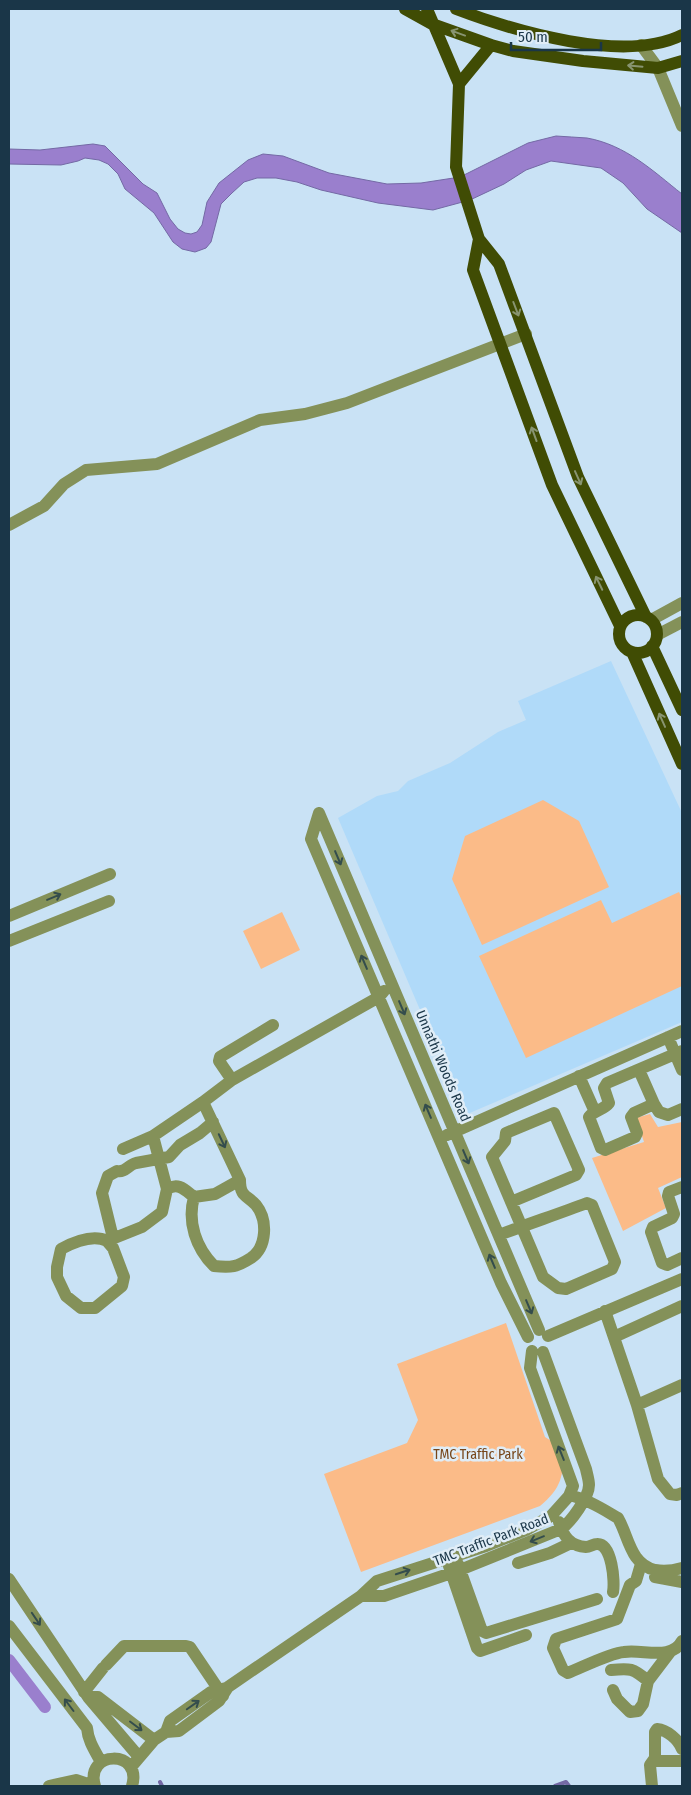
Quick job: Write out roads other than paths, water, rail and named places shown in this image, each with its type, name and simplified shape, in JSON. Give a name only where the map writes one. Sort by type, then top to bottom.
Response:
[{"type":"main road","points":[[405,9],[432,24],[496,47],[583,61],[658,68],[682,61]]},
{"type":"main road","points":[[427,9],[459,84],[456,167],[479,239],[499,264],[578,478],[648,618],[654,624],[654,640],[682,710]]},
{"type":"main road","points":[[456,9],[535,34],[563,40],[611,46],[655,44],[682,35]]},
{"type":"main road","points":[[459,84],[496,47],[508,26]]},
{"type":"main road","points":[[479,239],[473,270],[552,485],[620,626]]},
{"type":"main road","points":[[648,618],[634,615],[620,626],[619,634],[622,643],[632,652],[682,764]]},
{"type":"main road","points":[[632,652],[643,652],[654,640]]},
{"type":"street","points":[[641,45],[658,68],[682,126]]},
{"type":"street","points":[[9,525],[44,506],[64,484],[86,470],[157,464],[260,420],[305,414],[347,403],[526,334]]},
{"type":"street","points":[[648,618],[682,603]]},
{"type":"street","points":[[654,640],[682,622]]},
{"type":"street","name":"Unnathi Woods Road","points":[[379,997],[310,839],[319,814],[499,1235],[538,1334]]},
{"type":"street","points":[[9,916],[110,874]]},
{"type":"street","points":[[9,941],[108,901]]},
{"type":"street","points":[[123,1149],[153,1136],[232,1080],[379,997],[391,983]]},
{"type":"street","points":[[379,997],[501,1283],[538,1334],[549,1343],[546,1350],[537,1352]]},
{"type":"street","points":[[232,1080],[219,1061],[220,1057],[273,1025]]},
{"type":"street","points":[[440,1138],[682,1031]]},
{"type":"street","points":[[668,1037],[679,1053],[682,1070]]},
{"type":"street","points":[[654,1104],[634,1113],[631,1118],[637,1133],[635,1137],[605,1150],[601,1148],[589,1117],[606,1107],[609,1103],[604,1088],[607,1083],[679,1053]]},
{"type":"street","points":[[639,1070],[659,1112],[668,1115],[682,1109]]},
{"type":"street","points":[[579,1076],[595,1112]]},
{"type":"street","points":[[511,1202],[576,1175],[579,1170],[544,1091]]},
{"type":"street","points":[[194,1197],[191,1209],[194,1232],[201,1249],[214,1266],[231,1268],[244,1263],[258,1253],[265,1234],[263,1220],[256,1206],[243,1195],[240,1180],[203,1102]]},
{"type":"street","points":[[499,1235],[522,1227],[587,1203],[592,1205],[615,1262],[612,1270],[566,1288],[558,1288],[543,1277],[522,1227],[492,1157],[505,1141],[506,1133],[554,1113]]},
{"type":"street","points":[[153,1136],[160,1159],[167,1189],[162,1212],[142,1227],[110,1240],[95,1238],[70,1244],[61,1249],[57,1276],[66,1296],[80,1308],[95,1308],[122,1286],[124,1277],[112,1248],[110,1240],[102,1193],[108,1176],[117,1171],[126,1170],[130,1164],[136,1162],[160,1159],[169,1157],[180,1145],[213,1122]]},
{"type":"street","points":[[167,1189],[172,1186],[180,1186],[194,1197],[215,1194],[240,1180]]},
{"type":"street","points":[[682,1186],[669,1192],[668,1196],[674,1214],[672,1218],[653,1227],[651,1232],[662,1263],[667,1265],[682,1258]]},
{"type":"street","points":[[571,1491],[590,1486],[586,1469],[537,1352],[527,1345],[538,1334],[605,1312],[682,1278]]},
{"type":"street","points":[[614,1337],[682,1306]]},
{"type":"street","points":[[605,1312],[637,1405],[658,1479],[670,1494],[677,1495],[682,1493]]},
{"type":"street","points":[[537,1352],[530,1368],[571,1491],[618,1518],[640,1568],[636,1581],[630,1585],[617,1619],[556,1639],[553,1648],[563,1670],[568,1673],[623,1652],[670,1652]]},
{"type":"street","points":[[637,1405],[682,1385]]},
{"type":"street","name":"TMC Traffic Park Road","points":[[361,1596],[384,1596],[456,1571],[561,1529],[567,1525],[590,1486]]},
{"type":"street","name":"TMC Traffic Park Road","points":[[135,1762],[154,1740],[166,1732],[179,1731],[219,1701],[223,1691],[361,1596],[377,1581],[486,1546],[526,1530],[556,1512],[571,1491]]},
{"type":"street","points":[[556,1512],[565,1537],[572,1543],[587,1547],[596,1544],[603,1546],[608,1552],[615,1585],[613,1592]]},
{"type":"street","points":[[518,1564],[572,1543]]},
{"type":"street","points":[[451,1557],[477,1648],[480,1651],[526,1635]]},
{"type":"street","points":[[640,1568],[648,1568],[682,1582]]},
{"type":"street","points":[[665,1575],[682,1568]]},
{"type":"street","points":[[456,1571],[469,1593],[482,1631],[486,1633],[597,1599]]},
{"type":"street","points":[[9,1579],[86,1694],[135,1762],[133,1786]]},
{"type":"street","points":[[9,1626],[87,1728],[91,1745],[101,1762]]},
{"type":"street","points":[[613,1690],[617,1699],[630,1712],[638,1711],[643,1704],[648,1681],[670,1652],[679,1647],[682,1641]]},
{"type":"street","points":[[86,1694],[104,1667],[124,1646],[190,1647],[223,1691]]},
{"type":"street","points":[[629,1652],[636,1671]]},
{"type":"street","points":[[611,1670],[628,1668],[636,1671],[648,1681]]},
{"type":"street","points":[[86,1694],[98,1697],[154,1740]]},
{"type":"street","points":[[87,1728],[105,1719]]},
{"type":"street","points":[[652,1786],[650,1765],[655,1758],[655,1732],[657,1729],[664,1730],[680,1744],[682,1749]]},
{"type":"street","points":[[49,1786],[55,1783],[76,1780],[95,1786],[94,1774],[101,1762],[114,1758],[135,1762]]},
{"type":"street","points":[[653,1761],[682,1761]]},
{"type":"waterway","points":[[9,1660],[45,1707]]},
{"type":"waterway","points":[[160,1782],[162,1786]]},
{"type":"waterway","points":[[555,1786],[566,1782],[569,1786]]},
{"type":"park label","name":"TMC Traffic Park","points":[[478,1454]]}]
